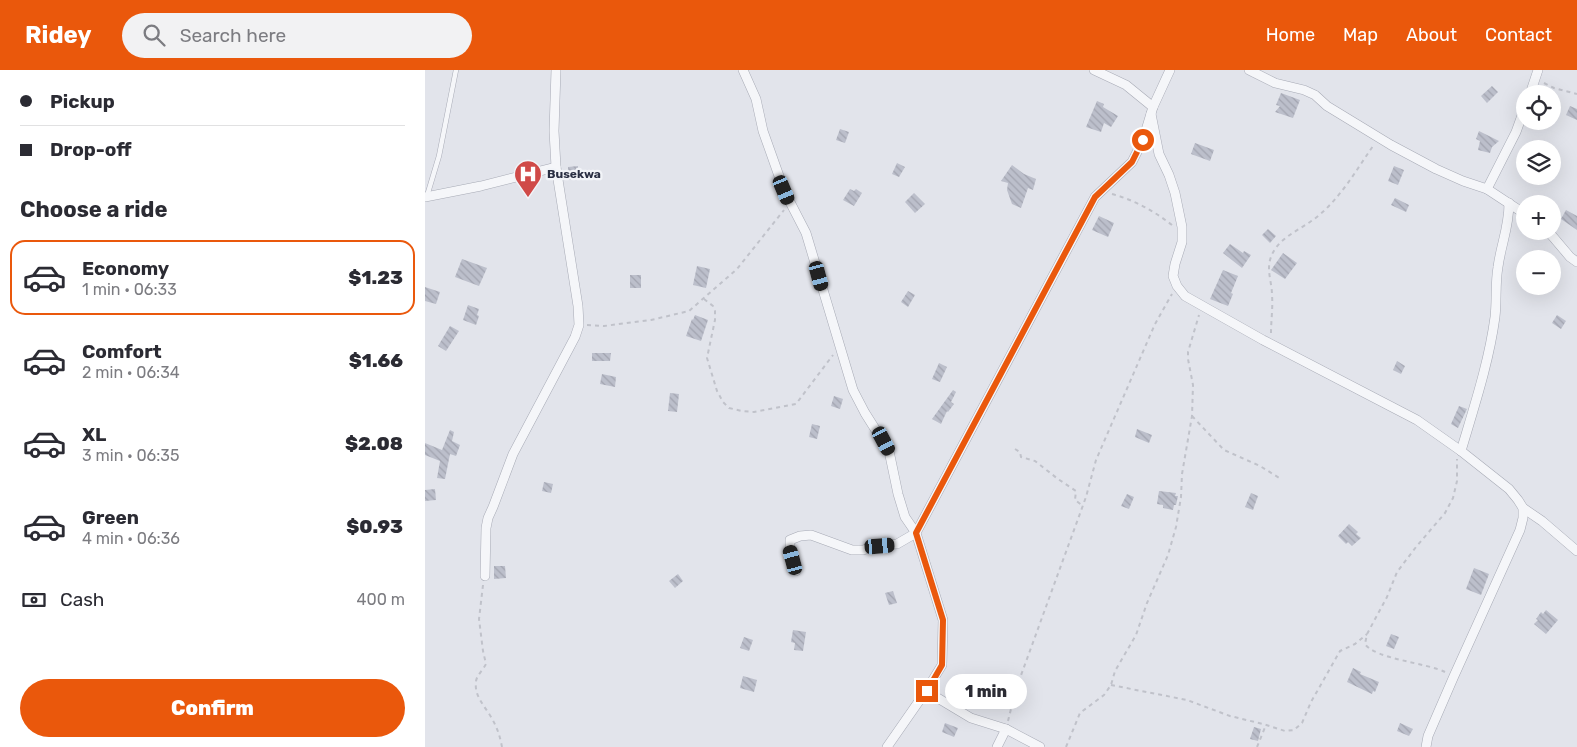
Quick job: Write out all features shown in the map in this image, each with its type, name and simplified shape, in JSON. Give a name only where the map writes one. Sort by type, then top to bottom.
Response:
[{"type":"street","points":[[485,576],[488,518],[513,454],[579,325],[578,306],[556,167],[554,131],[556,70]]},
{"type":"street","points":[[743,70],[756,100],[763,131],[779,176],[806,233],[853,390],[889,451],[905,517],[916,533],[943,620],[942,665],[927,691],[887,747]]},
{"type":"street","points":[[1094,70],[1126,85],[1152,110],[1159,154],[1175,193],[1182,227],[1182,242],[1173,276],[1177,286],[1185,296],[1417,420],[1509,489],[1523,508],[1542,521],[1577,552]]},
{"type":"street","points":[[796,571],[790,550],[790,540],[793,538],[811,535],[853,550],[897,544],[916,533],[1095,197],[1132,162],[1143,140],[1152,110],[1170,70]]},
{"type":"street","points":[[1249,70],[1275,83],[1304,90],[1315,95],[1327,106],[1379,138],[1435,169],[1487,189],[1516,208]]},
{"type":"street","points":[[1487,189],[1517,130]]},
{"type":"street","points":[[426,197],[481,186],[556,167]]},
{"type":"street","points":[[1459,450],[1477,398],[1491,340],[1495,314],[1498,266],[1509,219],[1509,203]]},
{"type":"street","points":[[1556,240],[1570,257],[1577,262]]},
{"type":"street","points":[[1426,747],[1428,736],[1520,530],[1523,508]]},
{"type":"street","points":[[927,691],[971,718],[1006,729],[1040,747]]},
{"type":"street","points":[[997,747],[1006,729]]},
{"type":"lane","points":[[426,197],[439,156],[456,70]]},
{"type":"path","points":[[1537,75],[1554,88],[1577,94]]},
{"type":"path","points":[[1270,343],[1272,295],[1269,264],[1271,255],[1276,247],[1294,231],[1311,222],[1329,205],[1345,187],[1379,138]]},
{"type":"path","points":[[1100,191],[1126,198],[1145,207],[1182,233]]},
{"type":"path","points":[[579,325],[604,326],[651,320],[689,311],[737,269],[790,202]]},
{"type":"path","points":[[1006,729],[1016,689],[1083,506],[1096,460],[1155,324],[1177,286]]},
{"type":"path","points":[[704,299],[713,306],[716,315],[707,358],[709,368],[723,402],[729,408],[754,412],[796,404],[830,358],[841,349]]},
{"type":"path","points":[[1066,747],[1080,713],[1104,695],[1111,685],[1119,664],[1136,635],[1147,603],[1168,555],[1179,505],[1182,474],[1192,416],[1193,385],[1188,352],[1201,305]]},
{"type":"path","points":[[1192,416],[1224,450],[1260,466],[1281,479]]},
{"type":"path","points":[[1015,449],[1020,452],[1021,457],[1035,461],[1076,491],[1075,500],[1083,506]]},
{"type":"path","points":[[1454,676],[1440,670],[1379,654],[1368,649],[1365,644],[1367,634],[1387,597],[1397,572],[1445,513],[1453,498],[1457,481],[1459,450]]},
{"type":"path","points":[[485,576],[479,619],[486,664],[476,681],[476,689],[477,697],[492,718],[500,735],[502,747]]},
{"type":"path","points":[[1111,685],[1187,700],[1229,716],[1285,731],[1294,730],[1298,727],[1340,651],[1355,644],[1367,634]]},
{"type":"path","points":[[1257,747],[1266,725]]},
{"type":"building","points":[[1492,86],[1498,92],[1487,103],[1481,96]]},
{"type":"building","points":[[1281,93],[1300,100],[1293,118],[1275,112],[1280,106],[1276,105]]},
{"type":"building","points":[[1097,101],[1104,104],[1103,107],[1118,116],[1111,127],[1104,123],[1101,132],[1086,127]]},
{"type":"building","points":[[1570,106],[1577,109],[1577,120],[1566,115]]},
{"type":"building","points":[[840,129],[849,132],[845,143],[836,140]]},
{"type":"building","points":[[1479,131],[1499,141],[1492,147],[1490,153],[1478,150],[1480,141],[1476,139]]},
{"type":"building","points":[[1195,143],[1214,150],[1210,161],[1191,154]]},
{"type":"building","points":[[897,163],[905,167],[899,177],[892,174]]},
{"type":"building","points":[[1012,165],[1024,174],[1036,179],[1033,190],[1028,188],[1021,208],[1012,204],[1007,190],[1008,183],[1001,181]]},
{"type":"building","points":[[578,166],[578,179],[569,180],[568,167]]},
{"type":"building","points":[[1394,166],[1404,170],[1398,185],[1388,181]]},
{"type":"building","points":[[850,189],[854,191],[856,189],[862,193],[854,206],[843,200]]},
{"type":"building","points":[[914,193],[925,204],[915,213],[905,202]]},
{"type":"building","points":[[1395,198],[1409,205],[1406,212],[1391,205]]},
{"type":"building","points":[[1566,210],[1577,216],[1577,230],[1561,219]]},
{"type":"building","points":[[1099,216],[1114,223],[1108,237],[1092,230]]},
{"type":"building","points":[[1268,229],[1276,236],[1270,243],[1262,235]]},
{"type":"building","points":[[1230,244],[1243,253],[1244,251],[1251,255],[1242,268],[1223,253]]},
{"type":"building","points":[[1283,253],[1297,263],[1285,279],[1271,270]]},
{"type":"building","points":[[462,259],[487,268],[479,286],[455,277]]},
{"type":"building","points":[[697,266],[710,269],[706,288],[693,285]]},
{"type":"building","points":[[1223,270],[1238,276],[1228,306],[1210,299]]},
{"type":"building","points":[[630,275],[641,275],[641,288],[630,288]]},
{"type":"building","points":[[425,287],[440,292],[436,304],[425,301]]},
{"type":"building","points":[[908,291],[915,295],[908,307],[901,302]]},
{"type":"building","points":[[468,305],[479,309],[476,325],[463,320]]},
{"type":"building","points":[[695,315],[708,320],[701,341],[686,336]]},
{"type":"building","points":[[1557,315],[1566,321],[1561,329],[1552,323]]},
{"type":"building","points":[[450,326],[459,331],[446,351],[438,346]]},
{"type":"building","points":[[592,353],[611,353],[610,361],[592,361]]},
{"type":"building","points":[[1397,361],[1405,366],[1401,374],[1393,370]]},
{"type":"building","points":[[939,363],[947,367],[940,382],[932,379]]},
{"type":"building","points":[[602,374],[616,377],[615,387],[600,384]]},
{"type":"building","points":[[953,390],[956,392],[951,402],[954,404],[947,411],[941,424],[932,419]]},
{"type":"building","points":[[670,393],[679,394],[677,412],[668,411]]},
{"type":"building","points":[[834,396],[843,399],[840,409],[831,406]]},
{"type":"building","points":[[1459,406],[1467,409],[1458,428],[1451,424]]},
{"type":"building","points":[[812,424],[820,426],[817,439],[809,437]]},
{"type":"building","points":[[1137,429],[1152,435],[1149,443],[1135,437]]},
{"type":"building","points":[[450,430],[454,432],[452,441],[460,445],[456,456],[450,454],[445,479],[437,478],[440,461],[425,455],[425,443],[442,450]]},
{"type":"building","points":[[544,482],[553,484],[551,493],[542,491]]},
{"type":"building","points":[[435,489],[436,500],[425,501],[425,490]]},
{"type":"building","points":[[1159,491],[1176,493],[1175,496],[1178,496],[1173,510],[1163,508],[1163,505],[1157,504]]},
{"type":"building","points":[[1251,493],[1258,496],[1253,510],[1245,507]]},
{"type":"building","points":[[1127,494],[1134,497],[1129,509],[1121,506]]},
{"type":"building","points":[[1349,524],[1358,532],[1356,534],[1361,538],[1352,546],[1348,542],[1346,544],[1338,536]]},
{"type":"building","points":[[494,566],[505,566],[506,578],[494,579]]},
{"type":"building","points":[[1474,568],[1489,574],[1481,595],[1466,589]]},
{"type":"building","points":[[678,574],[683,581],[675,588],[669,581]]},
{"type":"building","points":[[893,591],[897,603],[889,605],[885,593]]},
{"type":"building","points":[[1546,610],[1558,620],[1546,634],[1534,624],[1541,612],[1543,614]]},
{"type":"building","points":[[793,630],[806,632],[803,651],[794,650],[795,643],[791,642]]},
{"type":"building","points":[[1391,634],[1399,637],[1394,649],[1386,646]]},
{"type":"building","points":[[744,637],[753,640],[749,651],[740,648]]},
{"type":"building","points":[[1353,668],[1361,672],[1360,674],[1379,682],[1375,692],[1373,691],[1372,694],[1347,682]]},
{"type":"building","points":[[743,676],[757,680],[754,692],[740,688]]},
{"type":"building","points":[[945,723],[958,728],[954,737],[942,732]]},
{"type":"building","points":[[1400,723],[1413,729],[1409,736],[1397,731]]},
{"type":"building","points":[[1254,727],[1261,729],[1258,741],[1250,739]]},
{"type":"place","name":"Busekwa","points":[[528,198]]},
{"type":"route","points":[[927,691],[942,665],[943,620],[916,533],[1095,197],[1132,162],[1143,140]]}]
